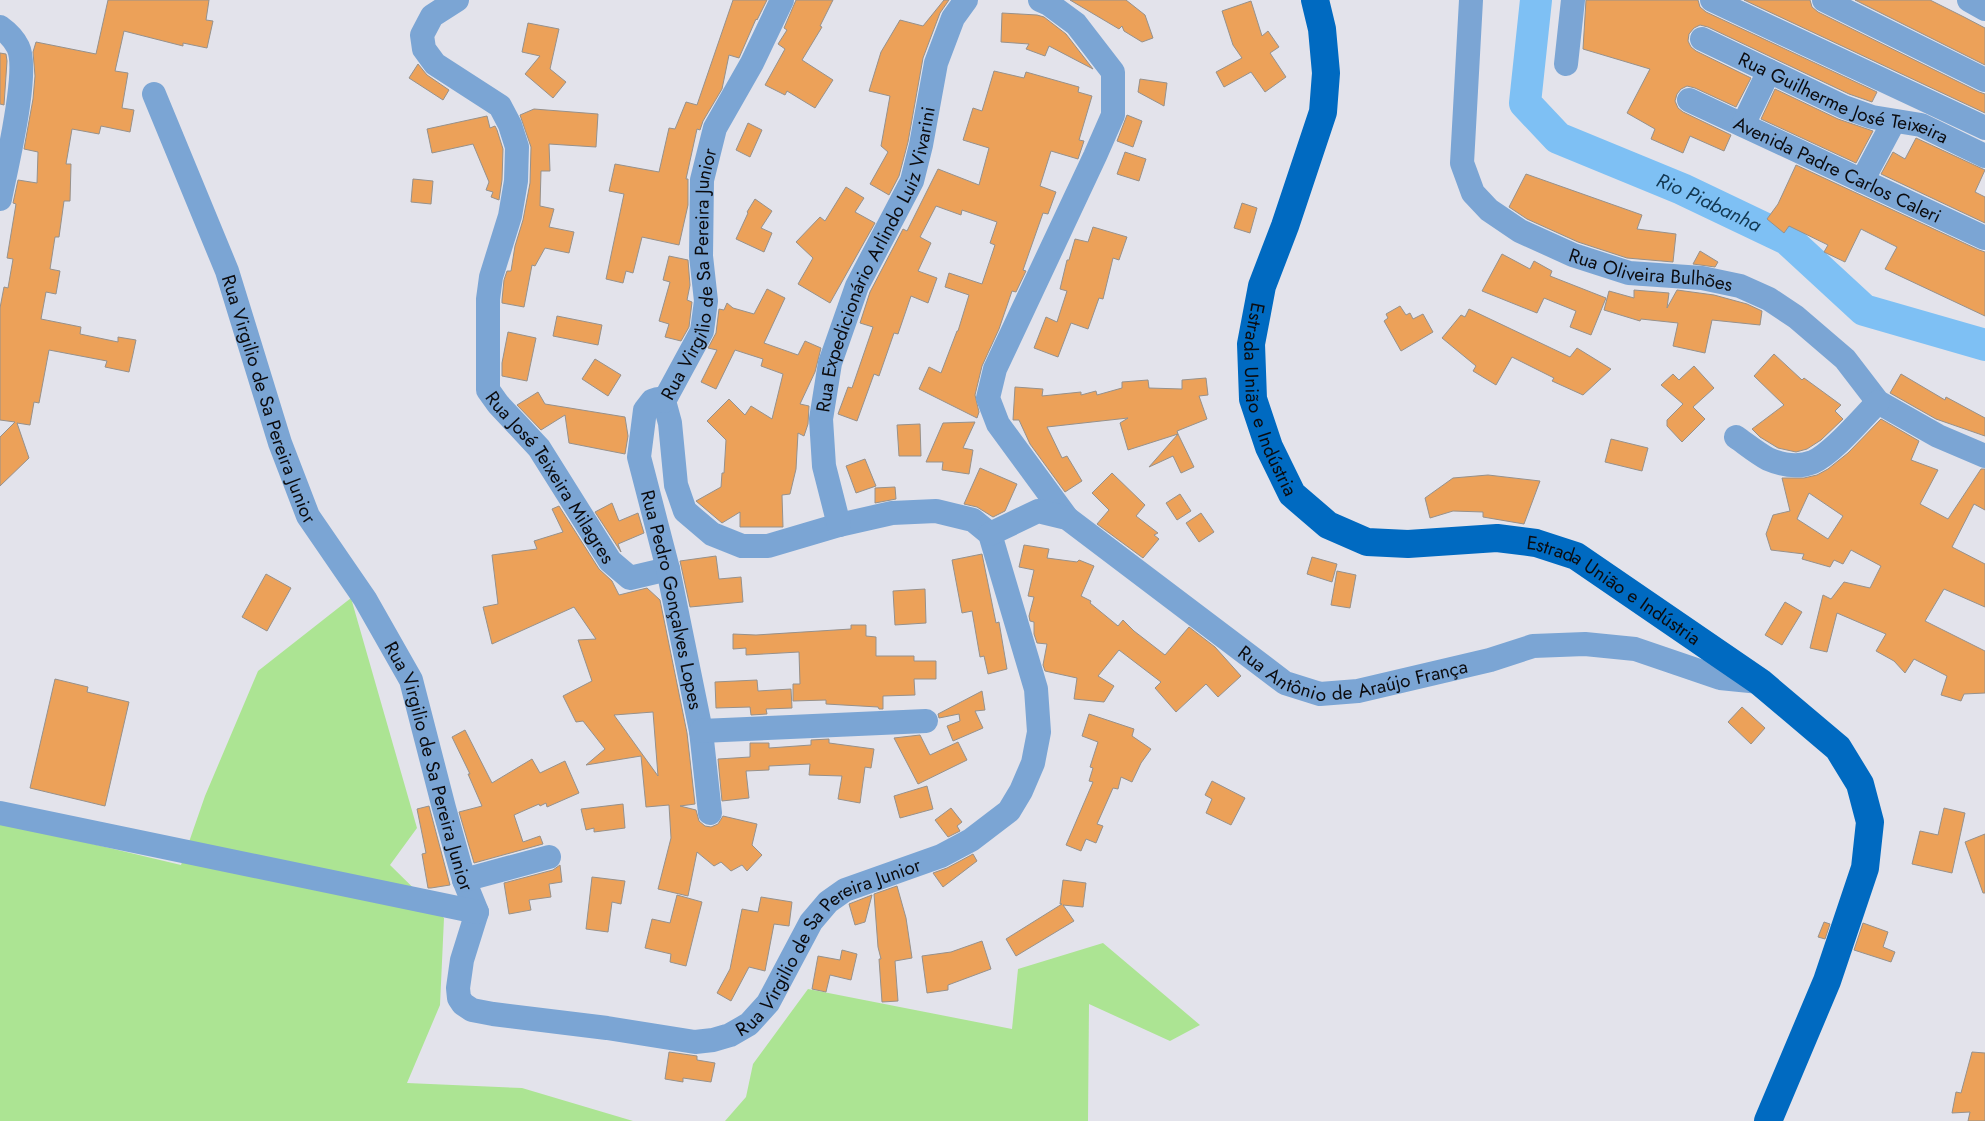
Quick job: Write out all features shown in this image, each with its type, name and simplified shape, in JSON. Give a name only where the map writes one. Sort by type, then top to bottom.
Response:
[{"type":"main road","name":"Estrada União e Indústria","points":[[1315,0],[1322,29],[1326,73],[1323,112],[1285,226],[1262,286],[1251,344],[1253,399],[1269,447],[1292,494],[1328,525],[1367,542],[1408,544],[1497,538],[1536,543],[1576,556],[1760,682],[1838,748],[1860,784],[1870,822],[1865,868],[1824,988],[1768,1121]]},
{"type":"street","name":"Rua José Teixeira Milagres","points":[[457,0],[432,16],[422,35],[424,48],[436,64],[500,106],[510,125],[517,147],[516,181],[510,216],[491,277],[489,292],[488,390],[498,404],[539,448],[610,560],[630,578],[668,569]]},
{"type":"street","name":"Rua Virgilio de Sa Pereira Junior","points":[[154,94],[227,271],[280,443],[308,516],[365,599],[411,680],[464,880],[477,912],[462,960],[458,988],[459,998],[463,1004],[472,1010],[493,1014],[607,1028],[695,1042],[713,1040],[730,1035],[749,1024],[768,1003],[811,922],[828,902],[845,890],[941,856],[971,840],[1008,811],[1021,791],[1032,763],[1039,732],[1036,689],[990,534],[973,520],[936,512],[892,514],[838,525],[768,546],[742,546],[712,534],[685,511],[676,485],[670,423],[664,401],[702,331],[706,301],[701,246],[702,180],[715,128],[752,63],[782,0]]},
{"type":"street","name":"Rua Expedicionário Arlindo Luiz Vivarini","points":[[838,525],[824,466],[821,419],[830,363],[856,286],[912,181],[921,145],[936,63],[953,18],[966,0]]},
{"type":"street","points":[[1040,0],[1049,4],[1076,24],[1113,72],[1113,115],[995,369],[988,398],[998,424],[1067,518]]},
{"type":"street","name":"Rua Oliveira Bulhões","points":[[1471,0],[1462,163],[1473,193],[1489,210],[1520,231],[1573,255],[1629,272],[1702,278],[1740,286],[1770,299],[1796,317],[1845,359],[1878,402],[1938,436],[1985,456]]},
{"type":"street","points":[[1566,64],[1573,0]]},
{"type":"street","name":"Rua Guilherme José Teixeira","points":[[1712,0],[1985,128]]},
{"type":"street","points":[[1824,0],[1985,80]]},
{"type":"street","points":[[1969,0],[1985,9]]},
{"type":"street","points":[[0,27],[7,32],[18,47],[22,64],[21,88],[0,199]]},
{"type":"street","name":"Rua Guilherme José Teixeira","points":[[1702,39],[1844,107],[1872,117],[1921,125],[1985,156]]},
{"type":"street","points":[[1743,125],[1769,70]]},
{"type":"street","name":"Avenida Padre Carlos Caleri","points":[[1690,100],[1985,238]]},
{"type":"street","points":[[1862,181],[1894,121]]},
{"type":"street","name":"Rua Pedro Gonçalves Lopes","points":[[664,401],[658,399],[652,401],[645,410],[640,457],[668,569],[701,731],[710,813]]},
{"type":"street","points":[[1736,437],[1768,459],[1798,466],[1813,462],[1828,451],[1878,402]]},
{"type":"street","name":"Rua Antônio de Araújo França","points":[[990,534],[1038,511],[1067,518],[1285,683],[1320,694],[1358,691],[1490,660],[1533,646],[1585,644],[1634,649],[1720,678],[1760,682]]},
{"type":"street","points":[[701,731],[926,721]]},
{"type":"street","points":[[0,813],[477,912]]},
{"type":"street","points":[[464,880],[549,857]]},
{"type":"green space","points":[[351,598],[417,828],[390,865],[444,918],[440,1005],[407,1083],[522,1088],[633,1121],[0,1121],[0,822],[181,865],[205,796],[258,671]]},
{"type":"green space","points":[[1103,943],[1200,1025],[1170,1041],[1089,1004],[1088,1121],[725,1121],[746,1097],[753,1064],[808,989],[1012,1029],[1018,969]]},
{"type":"building","points":[[108,0],[209,0],[206,20],[213,21],[207,48],[183,43],[183,46],[124,31],[115,71],[128,73],[122,108],[134,110],[130,132],[101,126],[99,134],[72,129],[66,164],[71,164],[70,201],[64,201],[59,237],[55,237],[50,269],[60,271],[56,294],[46,292],[41,319],[81,327],[80,334],[118,342],[118,337],[136,340],[129,372],[105,367],[107,361],[49,350],[39,403],[34,402],[30,425],[17,423],[29,458],[0,486],[0,437],[15,422],[0,420],[0,308],[4,287],[8,288],[13,259],[7,258],[16,204],[13,203],[18,180],[37,183],[38,152],[24,149],[33,99],[35,76],[33,52],[36,42],[96,54]]},
{"type":"building","points":[[733,0],[767,0],[756,19],[739,58],[729,55],[722,89],[703,121],[700,130],[697,129],[686,179],[688,179],[688,205],[679,245],[642,237],[633,273],[626,271],[623,283],[606,279],[624,194],[609,191],[615,164],[659,172],[669,128],[675,129],[686,102],[697,105]]},
{"type":"building","points":[[796,0],[833,0],[820,26],[822,27],[802,60],[833,80],[815,108],[787,91],[785,95],[765,85],[785,49],[778,44],[787,30],[784,28]]},
{"type":"building","points":[[944,0],[949,0],[940,13],[923,58],[908,142],[899,176],[889,195],[870,184],[888,152],[881,146],[890,96],[869,91],[881,52],[900,20],[923,26]]},
{"type":"building","points":[[1070,0],[1126,0],[1145,15],[1153,38],[1142,42],[1124,31],[1122,26],[1119,29]]},
{"type":"building","points":[[1586,0],[1698,0],[1700,7],[1706,12],[1877,92],[1872,102],[1849,94],[1708,27],[1700,25],[1689,34],[1688,41],[1691,47],[1751,78],[1736,107],[1695,88],[1687,86],[1681,89],[1675,101],[1678,108],[1731,135],[1724,151],[1690,136],[1683,153],[1651,139],[1655,129],[1627,113],[1650,69],[1583,49]]},
{"type":"building","points":[[1744,0],[1810,0],[1812,7],[1818,12],[1985,94],[1985,113]]},
{"type":"building","points":[[1855,0],[1930,0],[1964,17],[1985,28],[1985,65]]},
{"type":"building","points":[[1251,1],[1262,36],[1268,31],[1279,47],[1270,53],[1286,77],[1265,92],[1251,72],[1224,87],[1216,72],[1242,58],[1233,45],[1222,11]]},
{"type":"building","points":[[1002,13],[1044,17],[1066,34],[1093,69],[1049,46],[1045,56],[1026,49],[1029,44],[1001,42]]},
{"type":"building","points":[[528,23],[559,29],[550,69],[566,82],[553,98],[525,74],[540,56],[522,52]]},
{"type":"building","points":[[0,53],[6,54],[7,61],[4,105],[0,104]]},
{"type":"building","points":[[418,64],[427,75],[449,90],[443,100],[409,78]]},
{"type":"building","points":[[994,71],[1024,78],[1026,72],[1079,87],[1078,92],[1092,96],[1079,140],[1084,141],[1078,159],[1051,151],[1040,186],[1056,192],[1048,214],[1043,213],[1023,270],[1026,271],[1016,292],[1012,291],[999,329],[982,366],[975,395],[979,412],[977,418],[919,389],[929,367],[941,373],[958,331],[969,295],[945,287],[949,273],[982,284],[995,245],[990,243],[997,222],[962,210],[961,215],[936,206],[920,237],[931,243],[918,271],[937,278],[928,303],[911,296],[898,334],[894,333],[879,376],[874,374],[857,421],[838,414],[848,387],[852,388],[873,327],[860,323],[870,292],[903,229],[907,231],[938,169],[979,185],[989,148],[963,140],[973,108],[982,111]]},
{"type":"building","points":[[1140,79],[1167,83],[1164,106],[1138,92]]},
{"type":"building","points":[[1775,89],[1838,119],[1873,131],[1856,163],[1761,119]]},
{"type":"building","points":[[534,109],[598,114],[596,147],[549,144],[550,171],[541,171],[540,206],[554,209],[549,227],[574,232],[569,253],[545,248],[535,266],[532,265],[524,307],[502,303],[502,300],[504,280],[507,271],[511,271],[530,183],[531,147],[520,115]]},
{"type":"building","points":[[1127,115],[1142,121],[1133,147],[1117,141]]},
{"type":"building","points":[[487,116],[490,128],[495,126],[497,130],[503,149],[499,200],[491,197],[493,192],[486,190],[489,182],[473,144],[432,153],[427,129]]},
{"type":"building","points":[[748,123],[762,130],[750,157],[736,150]]},
{"type":"building","points":[[1916,138],[1985,170],[1975,192],[1985,197],[1985,223],[1881,174],[1893,152],[1905,159]]},
{"type":"building","points":[[1125,152],[1146,159],[1139,181],[1117,174]]},
{"type":"building","points":[[1796,165],[1985,252],[1985,316],[1885,269],[1897,247],[1861,229],[1845,262],[1824,252],[1828,245],[1789,226],[1784,233],[1767,219],[1778,204]]},
{"type":"building","points":[[1526,174],[1642,215],[1637,229],[1676,234],[1673,262],[1627,258],[1578,242],[1527,219],[1509,207]]},
{"type":"building","points":[[413,179],[433,181],[431,204],[411,202]]},
{"type":"building","points":[[846,187],[864,198],[855,212],[875,223],[830,303],[798,284],[813,258],[796,242],[820,217],[825,221]]},
{"type":"building","points":[[755,199],[772,211],[761,228],[772,233],[764,252],[736,239],[747,212]]},
{"type":"building","points":[[1242,203],[1257,208],[1250,233],[1234,228]]},
{"type":"building","points":[[1093,227],[1127,237],[1119,260],[1113,258],[1103,299],[1099,298],[1088,329],[1071,323],[1058,357],[1034,348],[1046,317],[1057,322],[1067,291],[1060,289],[1067,260],[1069,260],[1075,239],[1088,242]]},
{"type":"building","points":[[1700,251],[1718,262],[1715,267],[1693,264]]},
{"type":"building","points":[[1502,254],[1530,269],[1534,261],[1552,271],[1550,276],[1606,298],[1591,335],[1570,327],[1576,311],[1544,298],[1537,313],[1482,291]]},
{"type":"building","points":[[669,256],[688,260],[690,285],[687,300],[692,302],[689,327],[681,341],[665,337],[669,324],[659,321],[670,282],[663,280]]},
{"type":"building","points":[[767,289],[785,298],[764,343],[798,355],[805,341],[821,348],[815,372],[800,404],[809,406],[808,424],[804,436],[798,433],[796,469],[790,494],[782,495],[783,527],[740,527],[740,512],[722,523],[696,501],[721,487],[722,473],[724,473],[726,440],[707,421],[729,399],[745,415],[751,406],[772,419],[783,374],[761,366],[763,359],[735,350],[716,389],[701,382],[717,350],[708,348],[716,333],[719,309],[724,310],[727,303],[733,308],[754,314]]},
{"type":"building","points":[[1634,290],[1669,293],[1667,308],[1677,290],[1714,295],[1747,304],[1762,311],[1760,325],[1712,320],[1705,353],[1673,346],[1678,323],[1641,319],[1640,321],[1604,310],[1609,291],[1634,298]]},
{"type":"building","points":[[1400,306],[1406,315],[1410,313],[1413,319],[1423,314],[1433,332],[1401,351],[1384,321],[1388,318],[1386,314]]},
{"type":"building","points":[[1469,309],[1570,357],[1577,348],[1611,369],[1583,395],[1552,381],[1554,378],[1512,357],[1496,385],[1473,371],[1476,366],[1442,338],[1461,315],[1465,317]]},
{"type":"building","points":[[557,316],[602,325],[598,345],[553,336]]},
{"type":"building","points":[[508,332],[536,338],[527,381],[502,376],[502,363]]},
{"type":"building","points":[[1774,354],[1802,380],[1804,378],[1841,405],[1835,411],[1843,419],[1821,440],[1807,449],[1796,452],[1778,448],[1760,437],[1752,429],[1784,405],[1754,376]]},
{"type":"building","points":[[595,359],[621,375],[608,396],[582,379]]},
{"type":"building","points":[[1694,366],[1714,388],[1693,407],[1705,419],[1682,442],[1667,426],[1667,420],[1683,404],[1661,385],[1673,374],[1679,380]]},
{"type":"building","points":[[1901,374],[1945,400],[1946,397],[1985,418],[1985,436],[1936,419],[1890,393]]},
{"type":"building","points":[[1206,378],[1208,395],[1199,396],[1207,419],[1177,431],[1178,434],[1128,450],[1120,423],[1128,418],[1047,427],[1062,458],[1067,456],[1082,481],[1065,492],[1030,444],[1019,420],[1013,420],[1015,387],[1043,389],[1042,396],[1081,392],[1081,395],[1096,391],[1097,395],[1122,388],[1122,382],[1148,380],[1149,388],[1182,389],[1182,380]]},
{"type":"building","points":[[538,392],[545,404],[625,417],[628,436],[625,454],[569,443],[565,415],[541,430],[517,405]]},
{"type":"building","points":[[1881,419],[1919,441],[1911,460],[1938,470],[1920,504],[1948,519],[1981,469],[1985,469],[1985,510],[1974,504],[1952,547],[1985,564],[1985,607],[1944,589],[1925,621],[1985,651],[1985,693],[1964,694],[1961,701],[1941,695],[1947,676],[1914,659],[1905,673],[1894,661],[1876,651],[1886,634],[1837,613],[1827,652],[1810,648],[1823,595],[1831,599],[1844,582],[1870,588],[1881,566],[1851,550],[1843,564],[1834,560],[1830,567],[1802,559],[1804,554],[1771,550],[1766,534],[1773,515],[1790,511],[1782,478],[1804,478],[1817,475],[1848,453]],"holes":[[[1809,493],[1843,516],[1828,539],[1797,519]]]},
{"type":"building","points":[[975,422],[963,448],[973,450],[969,474],[942,470],[943,462],[926,462],[943,423]]},
{"type":"building","points":[[920,424],[921,456],[899,456],[897,425]]},
{"type":"building","points":[[1178,434],[1194,467],[1181,473],[1173,456],[1149,467]]},
{"type":"building","points":[[1611,439],[1648,448],[1642,471],[1605,462]]},
{"type":"building","points":[[865,459],[876,486],[856,493],[846,466]]},
{"type":"building","points":[[980,468],[1017,484],[1005,511],[993,517],[977,507],[964,504]]},
{"type":"building","points":[[1112,473],[1145,505],[1136,516],[1158,533],[1154,535],[1159,539],[1143,558],[1097,524],[1109,510],[1092,493]]},
{"type":"building","points":[[1488,475],[1540,481],[1524,524],[1483,517],[1483,512],[1453,511],[1430,518],[1425,498],[1453,478]]},
{"type":"building","points":[[895,487],[896,499],[875,503],[875,488]]},
{"type":"building","points":[[1180,494],[1191,511],[1177,520],[1166,503]]},
{"type":"building","points":[[612,503],[619,521],[638,513],[644,533],[618,544],[621,552],[595,512]]},
{"type":"building","points":[[559,506],[599,569],[612,581],[619,595],[647,588],[660,600],[687,733],[695,804],[680,806],[696,810],[699,821],[705,826],[711,827],[718,824],[723,816],[757,824],[752,845],[762,855],[747,871],[742,865],[731,871],[721,862],[714,866],[697,852],[688,896],[658,889],[671,838],[669,805],[646,807],[641,756],[586,765],[605,749],[583,721],[576,722],[563,696],[592,681],[578,640],[596,639],[574,607],[492,644],[483,607],[498,604],[492,555],[537,549],[534,541],[563,532],[552,509]],"holes":[[[653,712],[658,776],[614,715]]]},
{"type":"building","points":[[1201,513],[1214,532],[1199,542],[1186,523]]},
{"type":"building","points":[[1024,545],[1049,549],[1047,558],[1077,562],[1079,560],[1094,566],[1081,596],[1091,601],[1090,603],[1118,626],[1123,620],[1165,655],[1189,627],[1215,647],[1241,676],[1218,697],[1206,684],[1176,712],[1155,688],[1161,682],[1119,650],[1098,676],[1114,686],[1104,702],[1074,699],[1077,678],[1045,671],[1043,665],[1047,644],[1037,643],[1034,634],[1034,622],[1030,621],[1029,616],[1034,597],[1028,596],[1034,570],[1019,567]]},
{"type":"building","points":[[982,554],[996,623],[999,622],[1007,669],[988,674],[984,656],[980,657],[972,611],[962,613],[952,560]]},
{"type":"building","points":[[716,556],[719,579],[741,577],[743,602],[690,607],[680,561]]},
{"type":"building","points":[[1312,557],[1337,564],[1332,582],[1307,574]]},
{"type":"building","points":[[1337,571],[1356,575],[1350,608],[1331,605]]},
{"type":"building","points":[[266,574],[291,588],[267,631],[242,617]]},
{"type":"building","points":[[925,589],[926,623],[895,625],[893,591]]},
{"type":"building","points":[[1785,602],[1802,612],[1782,645],[1765,635]]},
{"type":"building","points":[[851,625],[866,625],[866,636],[876,637],[876,656],[914,656],[914,661],[936,661],[936,679],[914,679],[915,695],[883,696],[883,709],[878,707],[826,704],[826,700],[793,701],[793,684],[800,684],[799,652],[746,655],[746,648],[733,649],[733,634],[756,635],[851,629]]},
{"type":"building","points":[[55,679],[88,687],[87,692],[129,702],[105,806],[30,788]]},
{"type":"building","points":[[757,680],[758,691],[791,689],[792,708],[766,709],[767,714],[751,715],[750,707],[716,708],[715,682]]},
{"type":"building","points":[[982,691],[985,710],[975,711],[983,728],[953,741],[947,726],[960,721],[959,714],[939,718],[938,714]]},
{"type":"building","points":[[1742,707],[1765,728],[1751,744],[1728,722]]},
{"type":"building","points":[[1089,714],[1134,729],[1132,736],[1151,749],[1141,763],[1132,782],[1121,777],[1118,789],[1113,788],[1097,824],[1103,826],[1096,843],[1086,839],[1081,851],[1066,845],[1093,782],[1089,781],[1093,768],[1090,767],[1098,742],[1082,736]]},
{"type":"building","points":[[465,730],[492,783],[532,759],[540,773],[565,761],[579,793],[547,807],[546,803],[540,806],[539,804],[514,815],[523,842],[540,836],[543,844],[474,863],[459,812],[482,806],[468,774],[470,774],[452,737]]},
{"type":"building","points":[[920,735],[930,755],[958,742],[967,760],[918,784],[894,738]]},
{"type":"building","points":[[829,739],[829,743],[874,749],[871,768],[865,767],[860,803],[838,799],[842,776],[809,775],[810,764],[769,766],[769,770],[746,771],[749,798],[722,801],[718,759],[750,757],[750,743],[769,743],[769,748],[811,745],[811,740]]},
{"type":"building","points":[[1212,781],[1245,798],[1231,825],[1206,813],[1212,799],[1205,795]]},
{"type":"building","points":[[927,786],[933,809],[900,818],[894,796]]},
{"type":"building","points":[[623,804],[625,828],[594,832],[594,828],[586,830],[581,809]]},
{"type":"building","points":[[429,806],[450,885],[431,888],[428,888],[422,854],[426,853],[417,809]]},
{"type":"building","points":[[951,808],[962,822],[957,826],[960,831],[948,837],[935,820]]},
{"type":"building","points":[[1944,808],[1965,813],[1952,873],[1912,864],[1920,831],[1938,835]]},
{"type":"building","points":[[1985,834],[1985,893],[1983,893],[1965,842]]},
{"type":"building","points":[[973,854],[977,861],[943,887],[933,873]]},
{"type":"building","points":[[560,865],[562,882],[549,884],[551,897],[529,900],[531,910],[509,914],[504,883],[553,870]]},
{"type":"building","points":[[592,877],[625,881],[621,904],[612,902],[608,932],[586,929]]},
{"type":"building","points":[[1063,880],[1086,883],[1083,907],[1063,905],[1074,921],[1016,956],[1006,939],[1062,904],[1060,904]]},
{"type":"building","points":[[897,886],[906,918],[912,958],[895,961],[898,1001],[882,1002],[879,959],[881,959],[878,947],[874,894]]},
{"type":"building","points":[[677,895],[702,902],[686,966],[670,962],[671,954],[645,948],[652,919],[670,923]]},
{"type":"building","points":[[872,895],[865,922],[855,925],[849,904]]},
{"type":"building","points":[[761,897],[792,902],[789,926],[774,924],[765,971],[749,967],[731,1001],[717,993],[730,969],[742,909],[758,912]]},
{"type":"building","points":[[1824,922],[1830,924],[1825,939],[1818,937]]},
{"type":"building","points":[[1863,923],[1888,932],[1883,947],[1895,952],[1891,962],[1854,950]]},
{"type":"building","points":[[982,941],[991,969],[948,985],[948,990],[927,993],[922,956],[951,952]]},
{"type":"building","points":[[842,950],[857,954],[851,980],[830,975],[826,992],[812,989],[818,956],[840,960]]},
{"type":"building","points":[[669,1052],[697,1056],[697,1060],[715,1063],[711,1082],[683,1078],[683,1082],[665,1079]]},
{"type":"building","points":[[1972,1052],[1985,1053],[1985,1121],[1968,1121],[1970,1112],[1952,1113],[1956,1092],[1961,1093]]},
{"type":"waterway","name":"Rio Piabanha","points":[[1536,0],[1525,103],[1558,138],[1682,189],[1787,239],[1864,310],[1985,345]]}]
